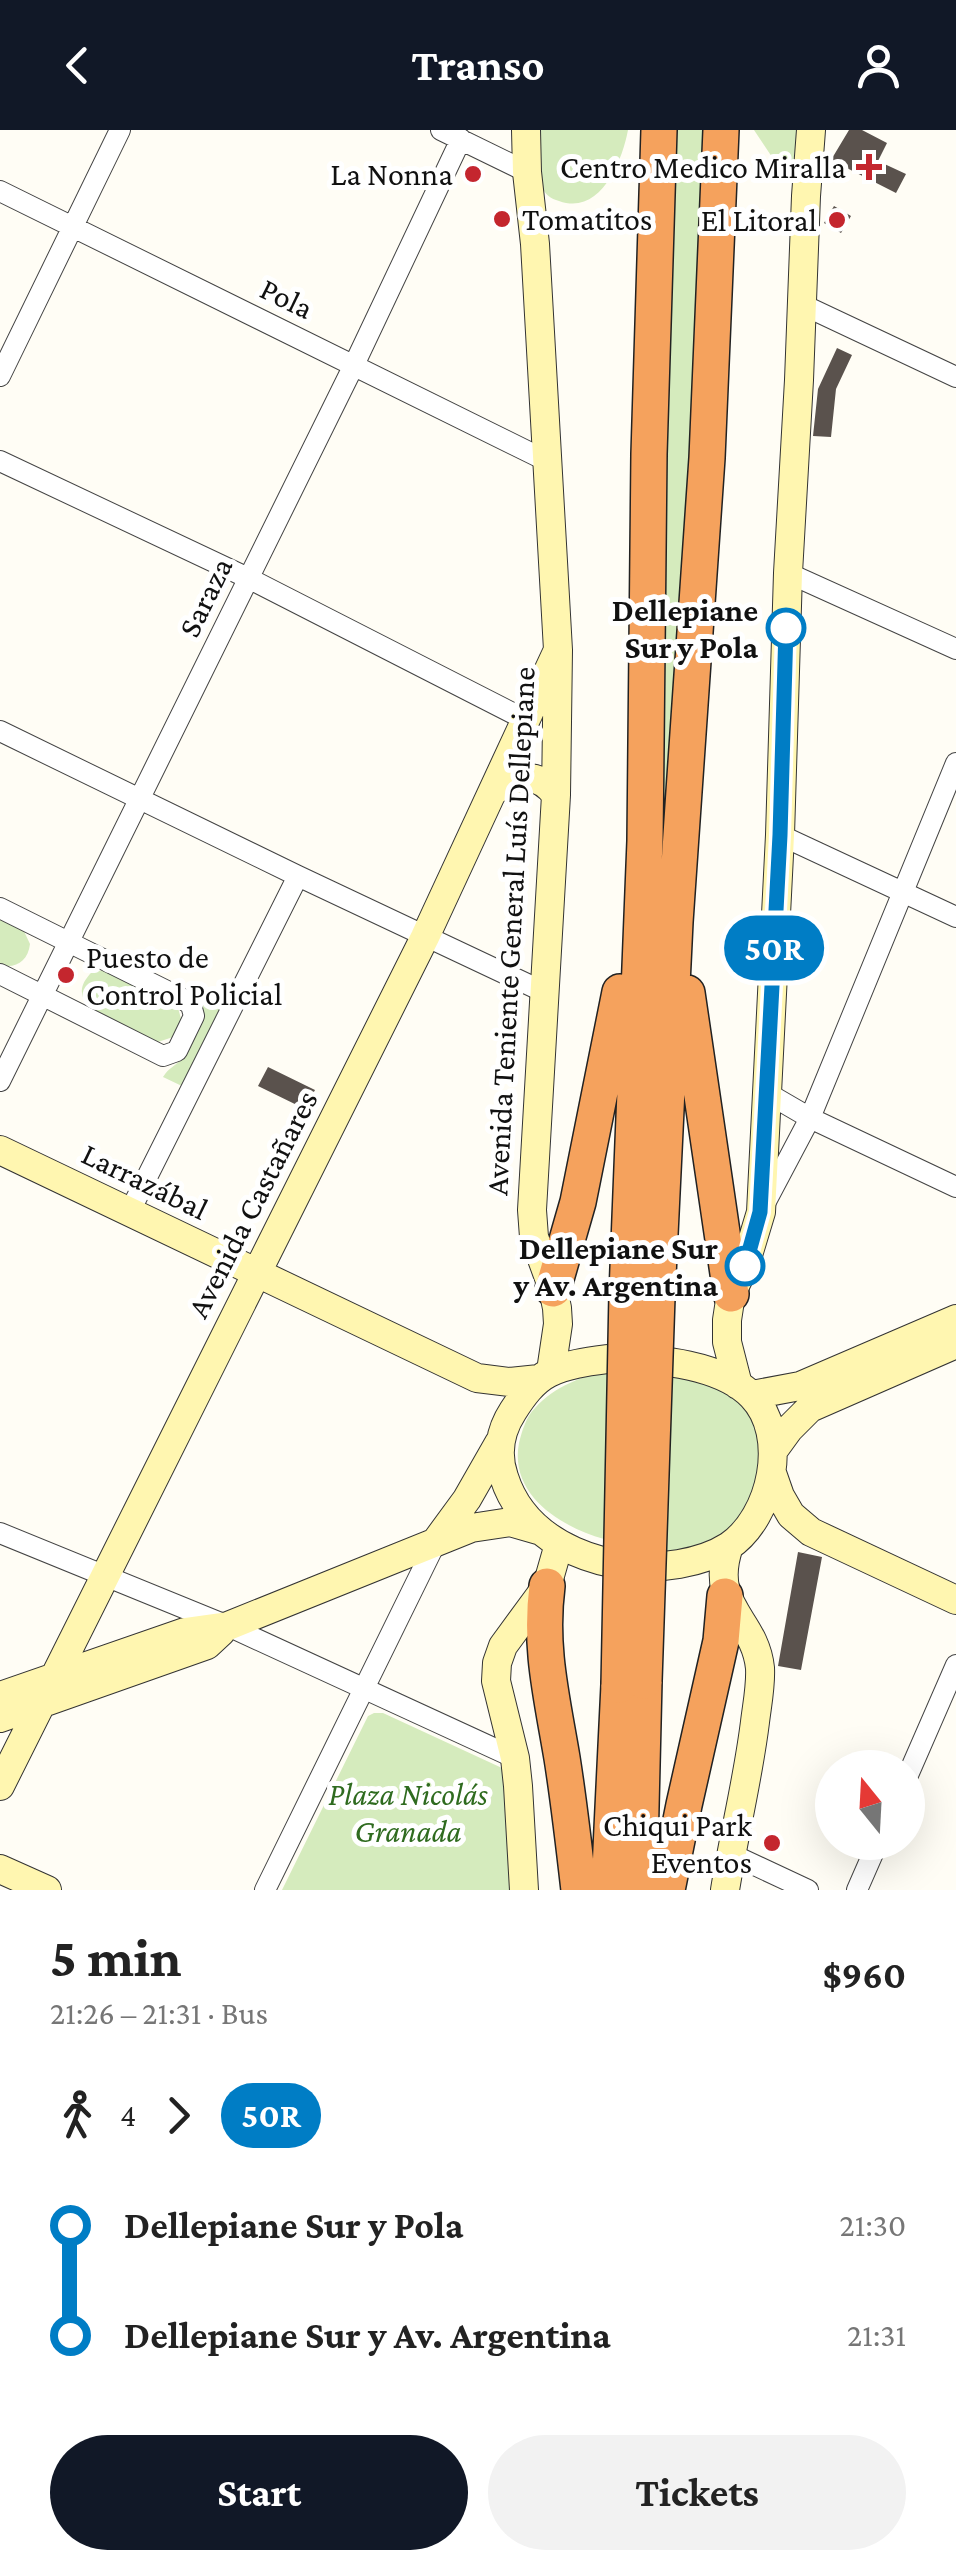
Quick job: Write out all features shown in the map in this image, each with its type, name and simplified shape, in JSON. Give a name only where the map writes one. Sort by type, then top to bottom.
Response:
[{"type":"highway","points":[[639,1890],[631,1683],[642,1295],[649,454],[659,130]]},
{"type":"highway","points":[[642,1295],[676,922],[707,458],[721,130]]},
{"type":"highway","points":[[553,1288],[578,1202],[614,1030],[645,841]]},
{"type":"highway","points":[[676,922],[731,1294]]},
{"type":"highway","points":[[547,1586],[542,1620],[544,1650],[579,1890]]},
{"type":"highway","points":[[668,1890],[721,1641],[725,1596]]},
{"type":"highway","points":[[609,1890],[631,1683]]},
{"type":"street","points":[[0,376],[120,130]]},
{"type":"street","points":[[442,130],[527,172]]},
{"type":"street","name":"Avenida Teniente General Luís Dellepiane","points":[[526,130],[558,650],[556,795],[532,1210],[534,1237],[553,1288],[558,1324],[545,1375]]},
{"type":"street","points":[[745,1390],[728,1342],[727,1320],[731,1294],[745,1266],[760,1212],[811,130]]},
{"type":"street","points":[[807,175],[826,130]]},
{"type":"street","name":"Saraza","points":[[0,1081],[354,365],[461,139]]},
{"type":"street","name":"Pola","points":[[0,191],[547,461]]},
{"type":"street","points":[[801,304],[956,377]]},
{"type":"street","points":[[0,461],[248,578],[526,720]]},
{"type":"street","points":[[788,573],[956,649]]},
{"type":"street","name":"Avenida Castañares","points":[[0,1786],[425,937],[558,650]]},
{"type":"street","points":[[0,732],[544,992]]},
{"type":"street","points":[[760,1212],[810,1118],[956,763]]},
{"type":"street","points":[[494,791],[527,776],[549,785],[556,795]]},
{"type":"street","points":[[780,835],[956,917]]},
{"type":"street","points":[[129,1213],[298,876]]},
{"type":"street","points":[[0,908],[183,999],[191,1005],[194,1016],[177,1051],[156,1054],[0,974]]},
{"type":"street","points":[[767,1094],[956,1187]]},
{"type":"street","name":"Larrazábal","points":[[0,1150],[477,1378],[510,1382],[545,1375]]},
{"type":"street","points":[[745,1390],[800,1386],[956,1319]]},
{"type":"street","points":[[725,1890],[760,1688],[756,1650],[725,1596],[723,1562],[729,1546],[752,1520],[764,1497],[773,1462],[789,1430],[810,1408],[956,1344]]},
{"type":"street","points":[[265,1890],[438,1540],[467,1499],[522,1397],[545,1375],[584,1362],[647,1358],[709,1372],[745,1390],[762,1408],[769,1423],[780,1496],[791,1515],[811,1532],[956,1600]]},
{"type":"street","points":[[477,1378],[489,1391],[503,1432],[501,1468],[508,1492],[522,1513],[549,1537]]},
{"type":"street","points":[[0,1696],[184,1632],[228,1626],[438,1540],[490,1523],[510,1522],[597,1559],[624,1565],[650,1566],[704,1558],[729,1546]]},
{"type":"street","points":[[0,1534],[228,1626],[514,1758]]},
{"type":"street","points":[[524,1890],[522,1819],[514,1758],[496,1681],[497,1662],[503,1646],[547,1586],[549,1537]]},
{"type":"street","points":[[0,1718],[207,1645],[228,1626]]},
{"type":"street","points":[[919,1750],[956,1664]]},
{"type":"street","points":[[730,1854],[808,1890]]},
{"type":"street","points":[[858,1890],[870,1860]]},
{"type":"street","points":[[0,1869],[47,1890]]},
{"type":"green space","points":[[535,130],[628,130],[607,183],[586,201],[573,204],[553,199],[543,189]]},
{"type":"green space","points":[[669,130],[707,130],[684,600],[660,877]]},
{"type":"green space","points":[[754,130],[798,130],[793,163],[776,163]]},
{"type":"green space","points":[[0,917],[22,927],[30,944],[27,955],[16,965],[0,965]]},
{"type":"green space","points":[[110,969],[171,999],[182,1022],[173,1037],[150,1041],[111,1023],[88,1006],[82,996],[83,984],[92,972]]},
{"type":"green space","points":[[206,994],[225,1003],[184,1087],[163,1077],[184,1053]]},
{"type":"green space","points":[[611,1369],[604,1539],[571,1526],[542,1506],[530,1493],[518,1462],[519,1443],[535,1408],[570,1383]]},
{"type":"green space","points":[[667,1369],[713,1383],[739,1398],[756,1425],[762,1457],[757,1488],[750,1502],[716,1546],[660,1557]]},
{"type":"green space","name":"Plaza Nicolás Granada","points":[[383,1713],[506,1773],[514,1890],[282,1890],[368,1716]]},
{"type":"building","name":"Centro Medico Miralla","points":[[849,130],[862,130],[887,143],[878,161],[906,174],[896,193],[831,160]]},
{"type":"building","name":"El Litoral","points":[[834,206],[851,216],[841,233],[824,223]]},
{"type":"building","points":[[837,348],[852,355],[836,389],[831,437],[813,436],[818,389]]},
{"type":"building","points":[[268,1067],[315,1090],[305,1109],[258,1086]]},
{"type":"building","points":[[798,1552],[822,1557],[801,1670],[778,1666]]},
{"type":"bus line","name":"50R","points":[[745,1266],[760,1212],[780,835],[786,628]]},
{"type":"place","name":"Centro Medico Miralla","points":[[869,167]]},
{"type":"place","name":"La Nonna","points":[[473,174]]},
{"type":"place","name":"Tomatitos","points":[[502,219]]},
{"type":"place","name":"El Litoral","points":[[837,220]]},
{"type":"place","name":"Dellepiane Sur y Pola","points":[[786,628]]},
{"type":"place","name":"Puesto de Control Policial","points":[[66,975]]},
{"type":"place","name":"Dellepiane Sur y Av. Argentina","points":[[745,1266]]},
{"type":"place","name":"Chiqui Park Eventos","points":[[772,1843]]}]
